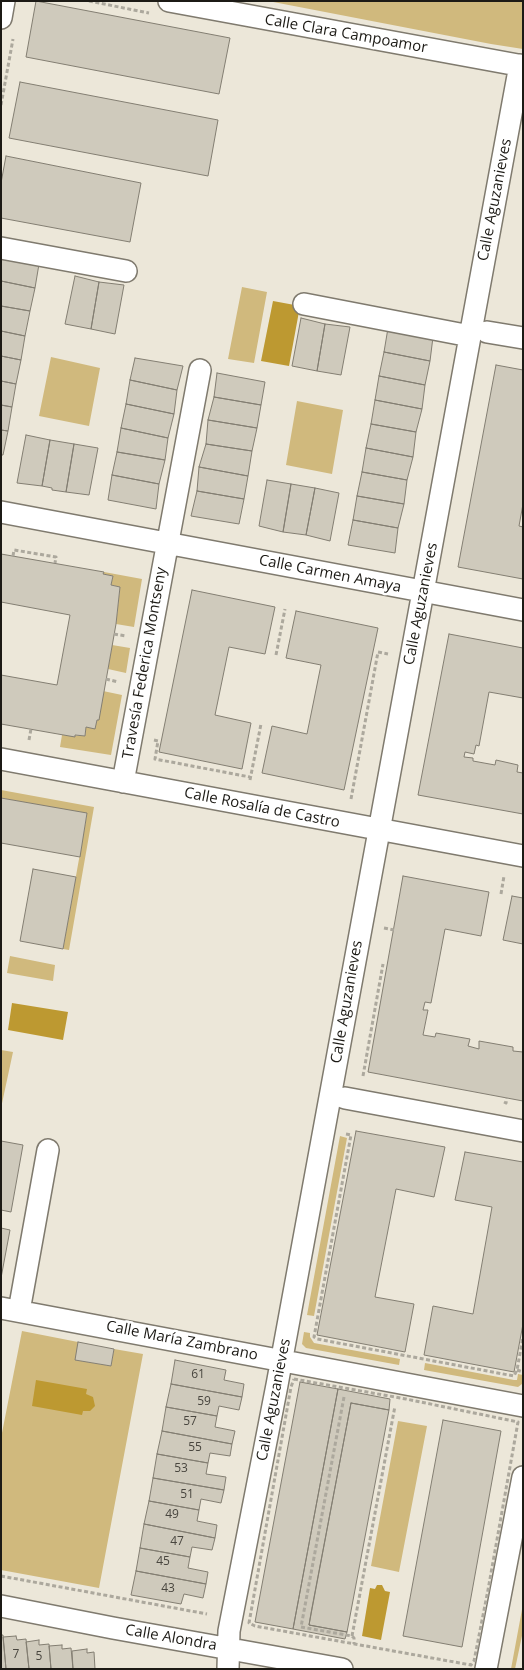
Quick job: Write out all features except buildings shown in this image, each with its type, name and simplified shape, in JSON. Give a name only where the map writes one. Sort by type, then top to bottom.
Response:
[{"type":"street","points":[[4,1],[8,25]]},
{"type":"street","name":"Calle Clara Campoamor","points":[[162,7],[522,66]]},
{"type":"street","name":"Calle Aguzanieves","points":[[228,1658],[229,1631],[282,1360],[422,592],[478,334],[522,66]]},
{"type":"street","points":[[1,248],[126,271]]},
{"type":"street","points":[[304,304],[478,334],[523,338]]},
{"type":"street","points":[[167,543],[200,370]]},
{"type":"street","name":"Calle Carmen Amaya","points":[[1,512],[523,610]]},
{"type":"street","name":"Travesía Federica Montseny","points":[[123,782],[167,543]]},
{"type":"street","name":"Calle Rosalía de Castro","points":[[1,759],[523,856]]},
{"type":"street","points":[[345,1098],[523,1131]]},
{"type":"street","name":"Calle María Zambrano","points":[[48,1150],[10,1309],[523,1406]]},
{"type":"street","points":[[486,1669],[523,1476]]},
{"type":"street","name":"Calle Alondra","points":[[1,1606],[228,1658],[342,1669]]},
{"type":"path","points":[[89,1],[162,7]]},
{"type":"path","points":[[1,105],[8,25]]},
{"type":"path","points":[[13,556],[14,550],[56,557],[55,564]]},
{"type":"path","points":[[276,655],[285,609]]},
{"type":"path","points":[[350,805],[378,652]]},
{"type":"path","points":[[252,770],[261,724]]},
{"type":"path","points":[[28,746],[31,729]]},
{"type":"path","points":[[153,740],[158,741],[155,759],[250,777]]},
{"type":"path","points":[[501,894],[504,873]]},
{"type":"path","points":[[363,1076],[383,964]]},
{"type":"path","points":[[372,1020],[377,1021]]},
{"type":"path","points":[[338,1132],[351,1135],[314,1337],[514,1376],[517,1370],[523,1337]]},
{"type":"path","points":[[517,1370],[523,1372]]},
{"type":"path","points":[[294,1379],[518,1422],[473,1664],[469,1666],[354,1644],[255,1626],[250,1623],[291,1387],[294,1379]]},
{"type":"path","points":[[345,1396],[301,1627],[352,1636]]},
{"type":"path","points":[[354,1644],[352,1636],[395,1405]]},
{"type":"path","points":[[1,1576],[200,1612]]},
{"type":"shaded area","points":[[268,1],[523,1],[523,49],[491,44]]},
{"type":"shaded area","points":[[242,287],[267,292],[254,363],[228,359]]},
{"type":"shaded area","points":[[273,301],[300,306],[289,366],[261,361]]},
{"type":"shaded area","points":[[51,357],[100,368],[89,426],[39,416]]},
{"type":"shaded area","points":[[297,401],[343,410],[332,474],[286,465]]},
{"type":"shaded area","points":[[104,572],[142,579],[134,627],[116,624],[120,587],[111,585],[113,576],[103,574]]},
{"type":"shaded area","points":[[112,645],[130,648],[126,673],[108,669]]},
{"type":"shaded area","points":[[103,691],[122,695],[111,755],[60,747],[62,735],[85,736],[86,727],[95,728]]},
{"type":"shaded area","points":[[1,790],[94,807],[69,950],[63,949],[87,814],[1,798]]},
{"type":"shaded area","points":[[10,956],[55,965],[53,981],[7,973]]},
{"type":"shaded area","points":[[12,1003],[68,1012],[63,1040],[8,1030]]},
{"type":"shaded area","points":[[1,1050],[13,1052],[1,1108]]},
{"type":"shaded area","points":[[340,1136],[347,1138],[314,1316],[307,1315]]},
{"type":"shaded area","points":[[22,1331],[78,1342],[76,1360],[111,1366],[114,1349],[143,1354],[99,1588],[1,1570],[1,1438]]},
{"type":"shaded area","points":[[304,1332],[310,1333],[314,1343],[400,1359],[399,1365],[306,1348],[302,1344]]},
{"type":"shaded area","points":[[425,1363],[514,1380],[517,1380],[518,1374],[523,1375],[522,1384],[518,1387],[424,1370]]},
{"type":"shaded area","points":[[36,1380],[87,1389],[86,1394],[93,1397],[95,1406],[90,1411],[83,1411],[82,1415],[32,1406]]},
{"type":"shaded area","points":[[398,1421],[427,1426],[399,1572],[371,1566]]},
{"type":"shaded area","points":[[377,1585],[382,1585],[385,1591],[390,1592],[381,1640],[362,1636],[370,1588],[375,1589]]},
{"type":"shaded area","points":[[523,1604],[523,1631],[515,1669],[511,1669]]}]
